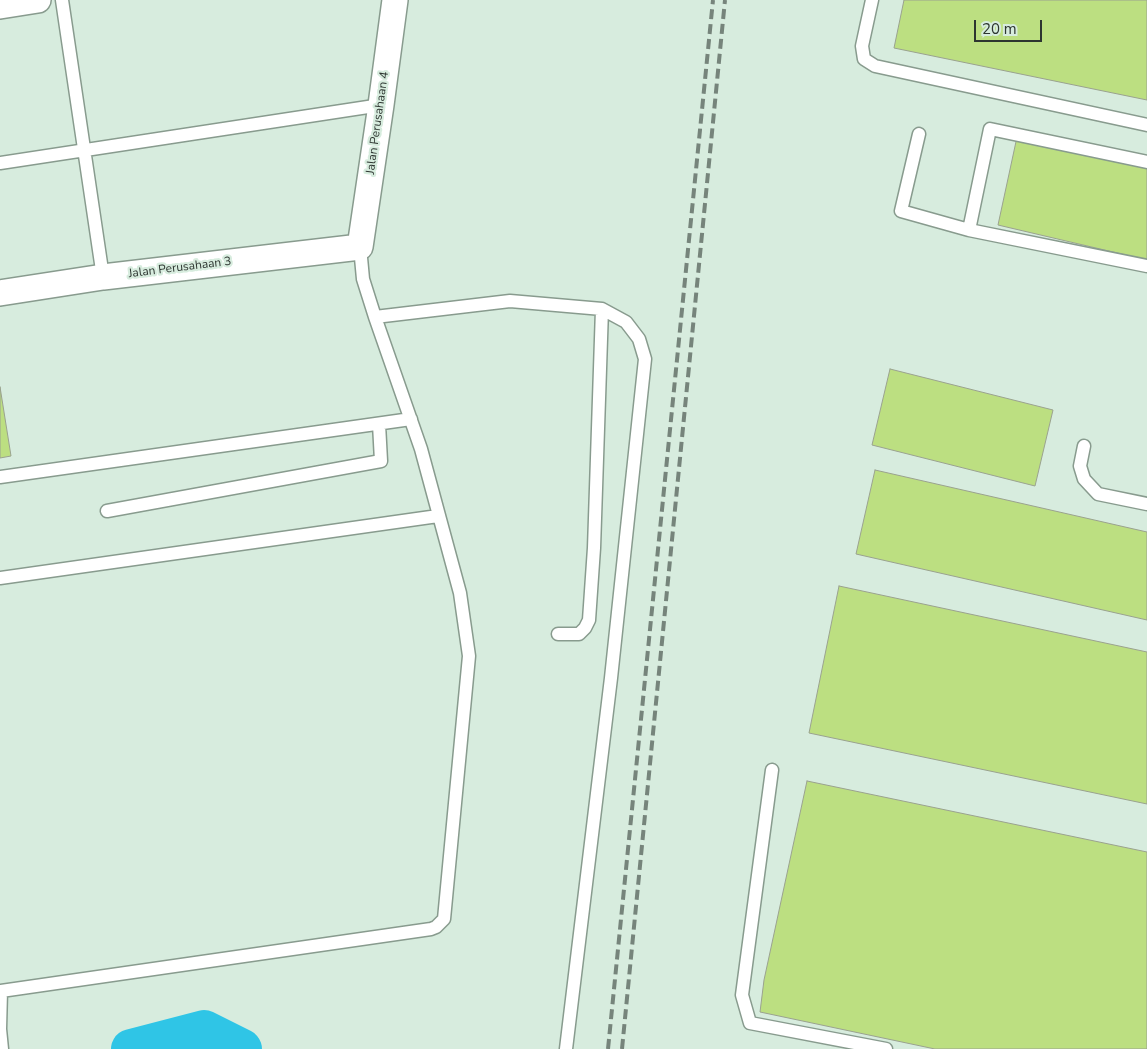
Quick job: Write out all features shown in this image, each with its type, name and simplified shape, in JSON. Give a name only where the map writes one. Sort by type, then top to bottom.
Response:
[{"type":"street","points":[[0,6],[38,0]]},
{"type":"street","name":"Jalan Perusahaan 4","points":[[360,247],[395,0]]},
{"type":"street","name":"Jalan Perusahaan 3","points":[[0,293],[102,277],[360,247]]},
{"type":"lane","points":[[62,0],[102,277]]},
{"type":"lane","points":[[872,0],[862,46],[864,59],[875,66],[1147,125]]},
{"type":"lane","points":[[0,163],[381,105]]},
{"type":"lane","points":[[969,230],[990,129],[1147,162]]},
{"type":"lane","points":[[919,134],[901,212],[969,230],[1147,266]]},
{"type":"lane","points":[[2,1049],[0,989],[431,929],[440,924],[445,914],[470,656],[460,593],[412,419],[363,279],[360,247]]},
{"type":"lane","points":[[375,317],[510,301],[602,309],[626,322],[639,339],[644,358],[611,678],[566,1049]]},
{"type":"lane","points":[[558,634],[579,634],[590,620],[602,309]]},
{"type":"lane","points":[[0,477],[412,419]]},
{"type":"lane","points":[[107,511],[381,461],[379,424]]},
{"type":"lane","points":[[1084,446],[1080,466],[1084,479],[1098,494],[1147,504]]},
{"type":"lane","points":[[0,578],[438,516]]},
{"type":"lane","points":[[772,770],[742,995],[750,1023],[886,1049]]},
{"type":"building","points":[[904,0],[1147,0],[1147,100],[894,48]]},
{"type":"building","points":[[1017,137],[1147,168],[1147,260],[998,225]]},
{"type":"building","points":[[890,369],[1053,410],[1035,486],[872,445]]},
{"type":"building","points":[[0,387],[11,456],[0,458]]},
{"type":"building","points":[[875,470],[1147,532],[1147,620],[856,554]]},
{"type":"building","points":[[839,586],[1147,652],[1147,804],[809,733]]},
{"type":"building","points":[[807,781],[1147,852],[1147,1049],[935,1049],[760,1012],[764,980]]},
{"type":"waterway","points":[[131,1049],[204,1030],[242,1049]]},
{"type":"railway","points":[[608,1049],[713,0]]},
{"type":"railway","points":[[622,1049],[725,0]]}]
